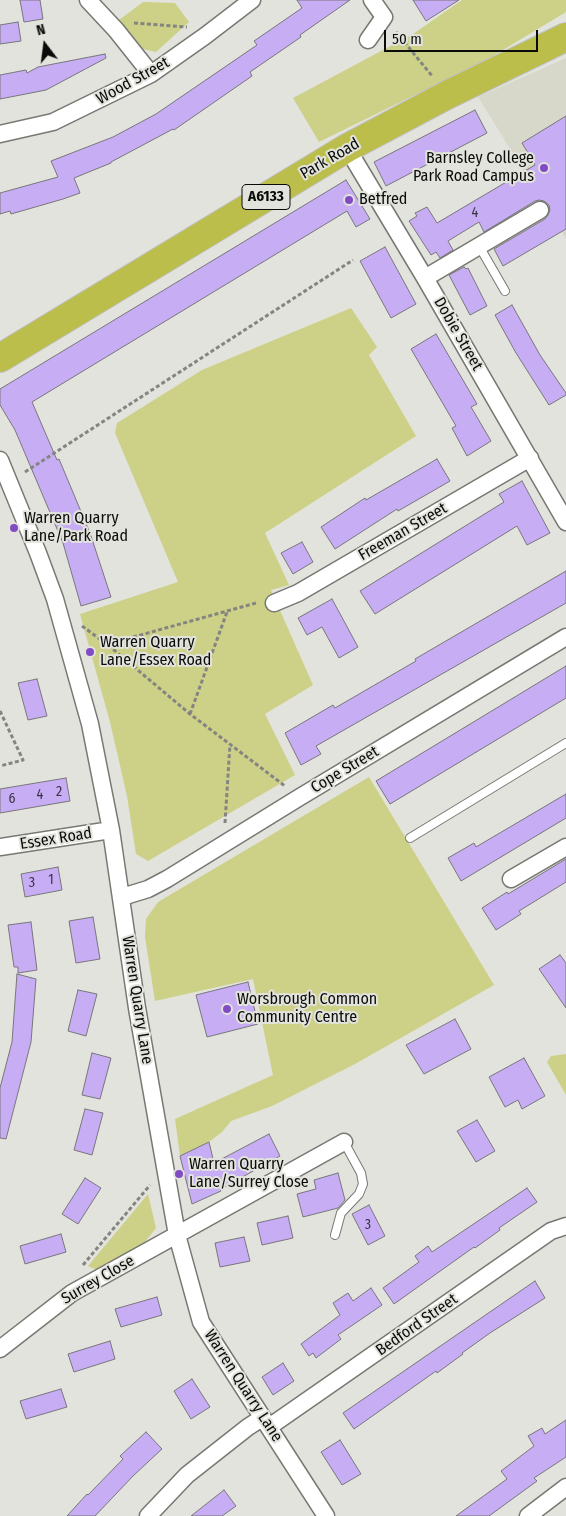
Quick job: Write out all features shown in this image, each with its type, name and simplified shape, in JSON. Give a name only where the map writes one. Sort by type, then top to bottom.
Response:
[{"type":"highway","name":"Park Road","points":[[0,358],[347,148],[447,95],[566,37]]},
{"type":"street","points":[[88,0],[116,30],[151,74]]},
{"type":"street","name":"Wood Street","points":[[0,134],[53,122],[151,74],[206,36],[252,0]]},
{"type":"street","points":[[368,40],[384,17],[372,0]]},
{"type":"street","name":"Dobie Street","points":[[347,148],[425,278],[566,522]]},
{"type":"street","points":[[425,278],[540,210]]},
{"type":"street","name":"Freeman Street","points":[[274,603],[298,593],[530,458]]},
{"type":"street","name":"Warren Quarry Lane","points":[[0,460],[38,553],[64,630],[90,724],[111,830],[137,1008],[177,1235],[201,1322],[326,1516]]},
{"type":"street","name":"Cope Street","points":[[122,897],[154,886],[566,637]]},
{"type":"street","name":"Essex Road","points":[[0,847],[111,830]]},
{"type":"street","points":[[510,879],[566,847]]},
{"type":"street","name":"Surrey Close","points":[[0,1349],[72,1293],[344,1142]]},
{"type":"street","name":"Bedford Street","points":[[148,1516],[187,1475],[248,1427],[266,1423],[551,1231],[566,1226]]},
{"type":"street","points":[[528,1516],[566,1487]]},
{"type":"lane","points":[[479,246],[505,291]]},
{"type":"lane","points":[[410,838],[566,743]]},
{"type":"lane","points":[[335,1234],[341,1213],[359,1194],[363,1184],[361,1173],[344,1142]]},
{"type":"path","points":[[384,17],[447,95]]},
{"type":"path","points":[[116,30],[126,22],[185,26],[206,36]]},
{"type":"path","points":[[10,482],[353,260]]},
{"type":"path","points":[[108,645],[262,602],[274,603]]},
{"type":"path","points":[[190,714],[227,612]]},
{"type":"path","points":[[64,630],[80,625],[108,645],[190,714],[300,797]]},
{"type":"path","points":[[0,711],[23,760],[0,766]]},
{"type":"path","points":[[224,844],[230,744]]},
{"type":"path","points":[[72,1293],[78,1272],[165,1167]]},
{"type":"shaded area","name":"Barnsley College Park Road Campus","points":[[566,58],[566,239],[478,97]]},
{"type":"green space","points":[[462,0],[566,0],[566,12],[488,59],[319,142],[293,98],[413,34]]},
{"type":"green space","points":[[143,2],[175,3],[189,22],[156,52],[143,49],[119,20]]},
{"type":"green space","points":[[351,308],[377,347],[369,355],[416,436],[265,533],[289,585],[271,590],[313,685],[265,714],[295,775],[148,861],[136,854],[127,796],[110,722],[80,614],[178,582],[115,433],[117,423],[202,370]]},
{"type":"green space","points":[[369,777],[494,985],[355,1064],[272,1106],[231,1121],[222,1132],[209,1142],[180,1156],[175,1119],[273,1075],[253,979],[155,1001],[145,937],[146,919],[158,902]]},
{"type":"green space","points":[[566,1054],[566,1095],[547,1062],[551,1056]]},
{"type":"green space","points":[[148,1194],[156,1228],[145,1242],[97,1270],[88,1266]]},
{"type":"building","points":[[20,0],[40,0],[43,19],[24,22]]},
{"type":"building","points":[[297,0],[350,0],[250,72],[252,76],[174,130],[111,163],[74,178],[80,193],[11,214],[10,211],[0,214],[0,193],[58,177],[51,161],[113,137],[156,114],[257,45],[254,41],[302,8]]},
{"type":"building","points":[[413,0],[459,0],[426,21]]},
{"type":"building","points":[[18,22],[21,41],[0,44],[0,25]]},
{"type":"building","points":[[105,54],[106,58],[46,90],[0,99],[0,75],[26,70],[27,73],[38,67]]},
{"type":"building","points":[[475,110],[487,133],[386,186],[374,162]]},
{"type":"building","points":[[566,116],[566,229],[503,266],[494,249],[545,219],[550,210],[549,205],[539,200],[484,232],[479,222],[448,241],[453,250],[440,258],[436,252],[431,255],[409,221],[417,216],[415,213],[427,207],[437,223],[535,165],[522,143]]},
{"type":"building","points":[[346,180],[370,219],[356,227],[347,211],[32,402],[57,460],[59,459],[90,533],[111,597],[81,606],[63,543],[15,430],[0,405],[0,389]]},
{"type":"building","points":[[385,247],[416,304],[391,318],[360,261]]},
{"type":"building","points":[[464,267],[468,268],[487,306],[470,315],[449,275]]},
{"type":"building","points":[[512,305],[540,355],[566,393],[566,395],[549,405],[516,353],[495,315]]},
{"type":"building","points":[[436,334],[477,404],[471,407],[491,441],[467,456],[452,428],[456,426],[411,349]]},
{"type":"building","points":[[437,459],[450,481],[398,511],[397,509],[335,549],[321,527],[365,498],[366,500]]},
{"type":"building","points":[[522,481],[550,533],[527,545],[517,526],[375,614],[360,591],[504,502],[499,494]]},
{"type":"building","points":[[302,542],[313,562],[293,574],[281,553]]},
{"type":"building","points":[[566,571],[566,603],[316,746],[321,754],[301,765],[285,733],[333,705],[335,708]]},
{"type":"building","points":[[332,599],[358,647],[339,658],[322,627],[307,635],[298,618]]},
{"type":"building","points":[[566,666],[566,698],[390,804],[376,781]]},
{"type":"building","points":[[37,679],[47,716],[28,720],[18,683]]},
{"type":"building","points":[[66,778],[70,801],[0,813],[0,789]]},
{"type":"building","points":[[566,794],[566,818],[461,881],[448,858],[474,843],[476,847]]},
{"type":"building","points":[[566,859],[566,882],[519,911],[521,914],[496,930],[482,908]]},
{"type":"building","points":[[58,867],[62,890],[25,897],[21,874]]},
{"type":"building","points":[[93,917],[100,959],[76,963],[69,921]]},
{"type":"building","points":[[31,922],[37,970],[18,973],[18,967],[14,967],[8,925]]},
{"type":"building","points":[[560,955],[566,963],[566,1008],[539,969]]},
{"type":"building","points":[[17,974],[36,979],[31,1042],[6,1139],[0,1138],[0,1088],[12,1042]]},
{"type":"building","name":"Worsbrough Common Community Centre","points":[[248,982],[258,1024],[207,1037],[196,995]]},
{"type":"building","points":[[78,990],[97,994],[86,1036],[68,1031]]},
{"type":"building","points":[[455,1019],[471,1049],[424,1074],[406,1045]]},
{"type":"building","points":[[92,1053],[111,1058],[100,1099],[82,1095]]},
{"type":"building","points":[[524,1058],[545,1096],[522,1109],[518,1100],[505,1107],[489,1077]]},
{"type":"building","points":[[85,1109],[103,1113],[92,1155],[74,1150]]},
{"type":"building","points":[[477,1120],[495,1151],[476,1162],[457,1131]]},
{"type":"building","points":[[269,1134],[280,1156],[221,1189],[221,1191],[192,1204],[180,1156],[209,1142],[214,1163]]},
{"type":"building","points":[[338,1173],[345,1200],[338,1208],[303,1217],[297,1194],[316,1189],[314,1180]]},
{"type":"building","points":[[85,1178],[101,1188],[78,1224],[62,1214]]},
{"type":"building","points":[[527,1188],[537,1202],[394,1304],[383,1288],[419,1262],[415,1256],[428,1246],[432,1252]]},
{"type":"building","points":[[369,1205],[385,1236],[368,1245],[352,1214]]},
{"type":"building","points":[[288,1216],[293,1238],[262,1245],[257,1223]]},
{"type":"building","points":[[61,1234],[66,1252],[25,1264],[20,1246]]},
{"type":"building","points":[[244,1237],[250,1261],[220,1267],[215,1243]]},
{"type":"building","points":[[535,1281],[545,1298],[490,1333],[437,1373],[436,1371],[354,1429],[343,1413]]},
{"type":"building","points":[[371,1288],[382,1305],[338,1335],[341,1339],[316,1358],[313,1353],[309,1356],[301,1344],[340,1315],[333,1303],[348,1293],[353,1301]]},
{"type":"building","points":[[157,1297],[162,1315],[121,1327],[115,1309]]},
{"type":"building","points":[[110,1341],[115,1359],[74,1372],[68,1354]]},
{"type":"building","points":[[283,1363],[294,1381],[273,1395],[262,1377]]},
{"type":"building","points":[[192,1379],[210,1407],[191,1419],[174,1391]]},
{"type":"building","points":[[61,1389],[67,1407],[26,1419],[20,1401]]},
{"type":"building","points":[[566,1420],[566,1457],[534,1478],[537,1481],[489,1516],[456,1516],[507,1479],[501,1471],[534,1446],[528,1436],[542,1428],[545,1434]]},
{"type":"building","points":[[146,1432],[162,1449],[95,1516],[67,1516],[123,1459],[120,1456]]},
{"type":"building","points":[[340,1440],[361,1474],[342,1485],[321,1452]]},
{"type":"building","points":[[224,1490],[236,1506],[222,1516],[191,1516]]},
{"type":"place","name":"Barnsley College Park Road Campus","points":[[544,168]]},
{"type":"place","name":"Betfred","points":[[349,200]]},
{"type":"place","name":"Warren Quarry Lane/Park Road","points":[[14,528]]},
{"type":"place","name":"Warren Quarry Lane/Essex Road","points":[[90,652]]},
{"type":"place","name":"Worsbrough Common Community Centre","points":[[227,1009]]},
{"type":"place","name":"Warren Quarry Lane/Surrey Close","points":[[179,1174]]}]
